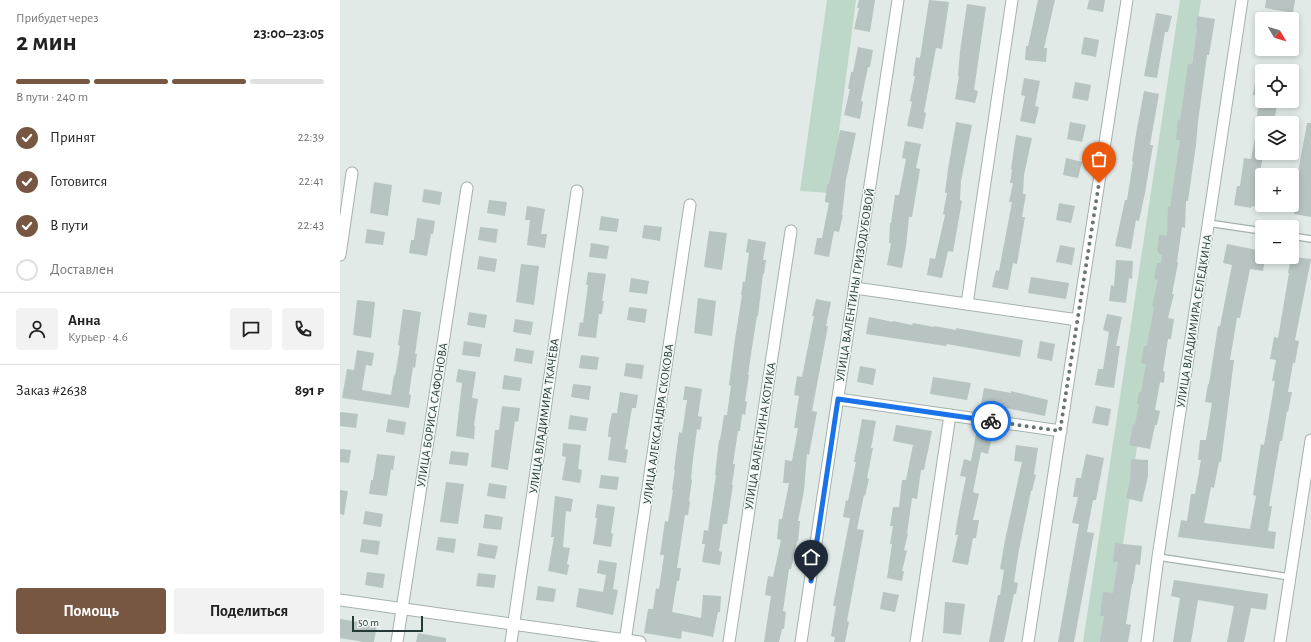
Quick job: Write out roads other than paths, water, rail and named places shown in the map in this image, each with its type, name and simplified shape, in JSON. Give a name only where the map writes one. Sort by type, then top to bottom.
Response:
[{"type":"street","name":"УЛИЦА ВАЛЕНТИНЫ ГРИЗОДУБОВОЙ","points":[[801,642],[898,0]]},
{"type":"street","points":[[967,304],[1012,0]]},
{"type":"street","points":[[1028,642],[1127,0]]},
{"type":"street","name":"УЛИЦА ВЛАДИМИРА СЕЛЕДКИНА","points":[[1147,642],[1158,557],[1242,0]]},
{"type":"street","points":[[340,254],[352,172]]},
{"type":"street","name":"УЛИЦА БОРИСА САФОНОВА","points":[[397,642],[467,188]]},
{"type":"street","name":"УЛИЦА ВЛАДИМИРА ТКАЧЁВА","points":[[511,642],[577,191]]},
{"type":"street","name":"УЛИЦА АЛЕКСАНДРА СКОКОВА","points":[[626,641],[690,205]]},
{"type":"street","name":"УЛИЦА ВАЛЕНТИНА КОТИКА","points":[[729,642],[791,231]]},
{"type":"street","points":[[855,288],[1078,320]]},
{"type":"street","points":[[838,399],[1060,431]]},
{"type":"street","points":[[916,642],[950,415]]},
{"type":"street","points":[[1280,642],[1311,440]]},
{"type":"street","points":[[340,600],[640,642]]},
{"type":"lane","points":[[1208,223],[1255,230]]},
{"type":"lane","points":[[1299,237],[1311,239]]},
{"type":"lane","points":[[1158,557],[1290,577]]}]
